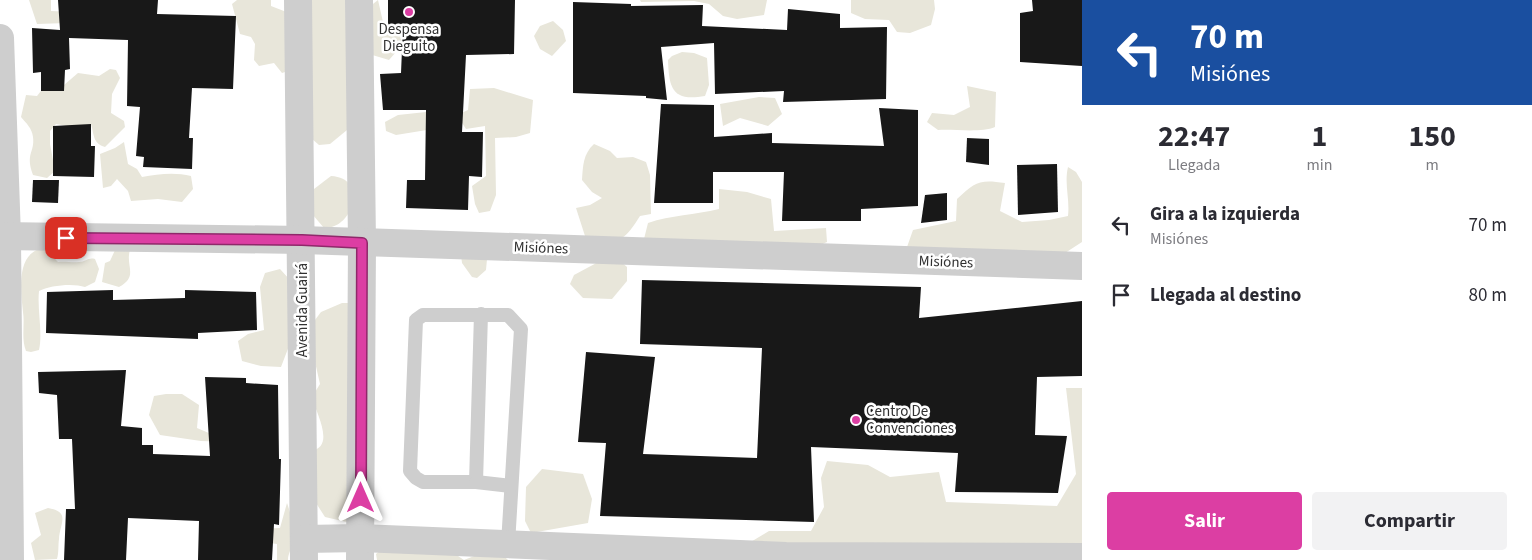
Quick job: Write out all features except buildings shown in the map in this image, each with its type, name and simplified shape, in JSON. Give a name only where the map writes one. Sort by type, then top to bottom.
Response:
[{"type":"street","name":"Avenida Guairá","points":[[298,0],[304,549]]},
{"type":"street","points":[[359,0],[362,243],[361,549]]},
{"type":"street","points":[[0,38],[10,560]]},
{"type":"street","name":"Misiónes","points":[[4,237],[302,240],[1082,266]]},
{"type":"street","points":[[304,549],[508,544],[786,558],[1082,557]]},
{"type":"lane","points":[[476,482],[480,314]]},
{"type":"lane","points":[[508,544],[521,328],[508,315],[424,315],[416,320],[414,329],[410,471],[423,482],[476,482],[511,486]]},
{"type":"shaded area","points":[[29,0],[51,0],[51,11],[73,12],[67,23],[37,24]]},
{"type":"shaded area","points":[[237,0],[271,0],[271,6],[289,13],[288,71],[282,73],[274,63],[259,66],[254,60],[255,44],[251,37],[240,34],[232,4]]},
{"type":"shaded area","points":[[307,0],[350,0],[347,130],[330,144],[319,145],[311,138]]},
{"type":"shaded area","points":[[378,0],[383,22],[382,30],[395,31],[401,37],[402,45],[389,60],[369,54],[368,8]]},
{"type":"shaded area","points":[[640,0],[767,0],[764,15],[737,19],[723,16],[709,4],[694,1],[641,2]]},
{"type":"shaded area","points":[[851,0],[934,0],[935,9],[931,25],[910,33],[897,32],[889,20],[865,19],[851,13]]},
{"type":"shaded area","points":[[553,21],[563,30],[566,41],[552,56],[540,49],[534,36],[540,26]]},
{"type":"shaded area","points":[[682,52],[694,53],[707,58],[709,85],[705,96],[685,97],[674,91],[671,85],[668,60]]},
{"type":"shaded area","points":[[110,69],[116,70],[120,78],[112,94],[111,113],[124,121],[125,127],[105,147],[96,141],[91,124],[78,128],[56,124],[50,131],[50,144],[55,171],[47,178],[33,175],[30,162],[33,142],[32,134],[29,126],[21,117],[26,95],[37,96],[41,91],[57,91],[78,73],[99,76]]},
{"type":"shaded area","points":[[967,86],[996,92],[995,127],[975,130],[938,130],[927,122],[932,113],[954,115],[970,107]]},
{"type":"shaded area","points":[[494,88],[533,100],[530,133],[516,137],[495,138],[496,195],[490,211],[479,213],[475,204],[472,186],[486,176],[485,126],[466,129],[457,115],[468,110],[470,89]]},
{"type":"shaded area","points":[[759,97],[775,98],[782,114],[768,126],[740,118],[723,126],[720,104]]},
{"type":"shaded area","points":[[426,112],[439,128],[396,135],[386,131],[385,122],[398,115]]},
{"type":"shaded area","points":[[124,142],[128,164],[137,169],[142,177],[167,174],[191,176],[193,189],[182,202],[158,199],[131,201],[128,191],[117,179],[111,186],[103,188],[100,154]]},
{"type":"shaded area","points":[[594,144],[610,151],[617,158],[633,157],[646,162],[650,175],[651,214],[640,216],[628,233],[618,240],[605,240],[585,236],[576,208],[590,205],[602,198],[592,192],[582,180],[586,156]]},
{"type":"shaded area","points":[[1068,167],[1076,172],[1082,182],[1082,242],[1065,253],[907,247],[913,230],[956,221],[957,199],[973,185],[983,182],[1005,183],[1000,211],[1022,222],[1049,220],[1068,216]]},
{"type":"shaded area","points":[[331,176],[343,179],[350,185],[353,203],[343,221],[334,226],[324,228],[307,208],[314,189]]},
{"type":"shaded area","points":[[719,189],[747,192],[771,199],[774,231],[826,228],[827,242],[806,251],[644,239],[648,223],[665,218],[719,209]]},
{"type":"shaded area","points":[[44,248],[58,262],[81,262],[95,259],[99,269],[95,282],[85,287],[62,285],[39,291],[40,343],[39,350],[31,352],[26,351],[24,341],[21,294],[22,274],[28,257],[35,251]]},
{"type":"shaded area","points":[[116,248],[130,250],[130,275],[125,283],[119,287],[102,282],[105,263],[110,261]]},
{"type":"shaded area","points":[[461,255],[487,259],[486,270],[477,278],[472,277],[462,263]]},
{"type":"shaded area","points":[[602,260],[620,261],[627,267],[627,281],[612,299],[583,298],[570,284],[574,275]]},
{"type":"shaded area","points":[[280,269],[290,280],[289,346],[281,367],[261,366],[242,361],[238,341],[248,334],[264,330],[260,287],[265,273]]},
{"type":"shaded area","points":[[342,303],[348,303],[351,523],[325,517],[316,503],[311,451],[318,448],[322,443],[323,436],[312,397],[320,384],[315,362],[315,320],[321,312]]},
{"type":"shaded area","points":[[1066,388],[1082,388],[1082,545],[749,543],[769,531],[811,531],[824,507],[821,478],[827,461],[868,465],[890,477],[939,472],[946,502],[1057,506],[1076,474]]},
{"type":"shaded area","points":[[182,394],[199,405],[197,428],[230,442],[201,441],[160,435],[149,415],[154,396]]},
{"type":"shaded area","points":[[542,469],[583,474],[592,499],[588,523],[531,533],[525,521],[526,487]]},
{"type":"shaded area","points":[[287,503],[292,523],[292,544],[288,560],[277,560],[277,544],[247,540],[251,529],[280,528]]},
{"type":"shaded area","points":[[48,508],[60,512],[62,515],[57,559],[35,560],[31,543],[41,535],[35,513]]},
{"type":"shaded area","points":[[388,544],[449,550],[464,560],[377,560],[376,554]]},
{"type":"shaded area","points":[[495,548],[508,560],[464,560]]},
{"type":"place","name":"Despensa Dieguito","points":[[409,12]]},
{"type":"place","name":"Centro De Convenciones","points":[[856,420]]},
{"type":"route","points":[[66,238],[302,240],[362,243],[361,498]]}]
